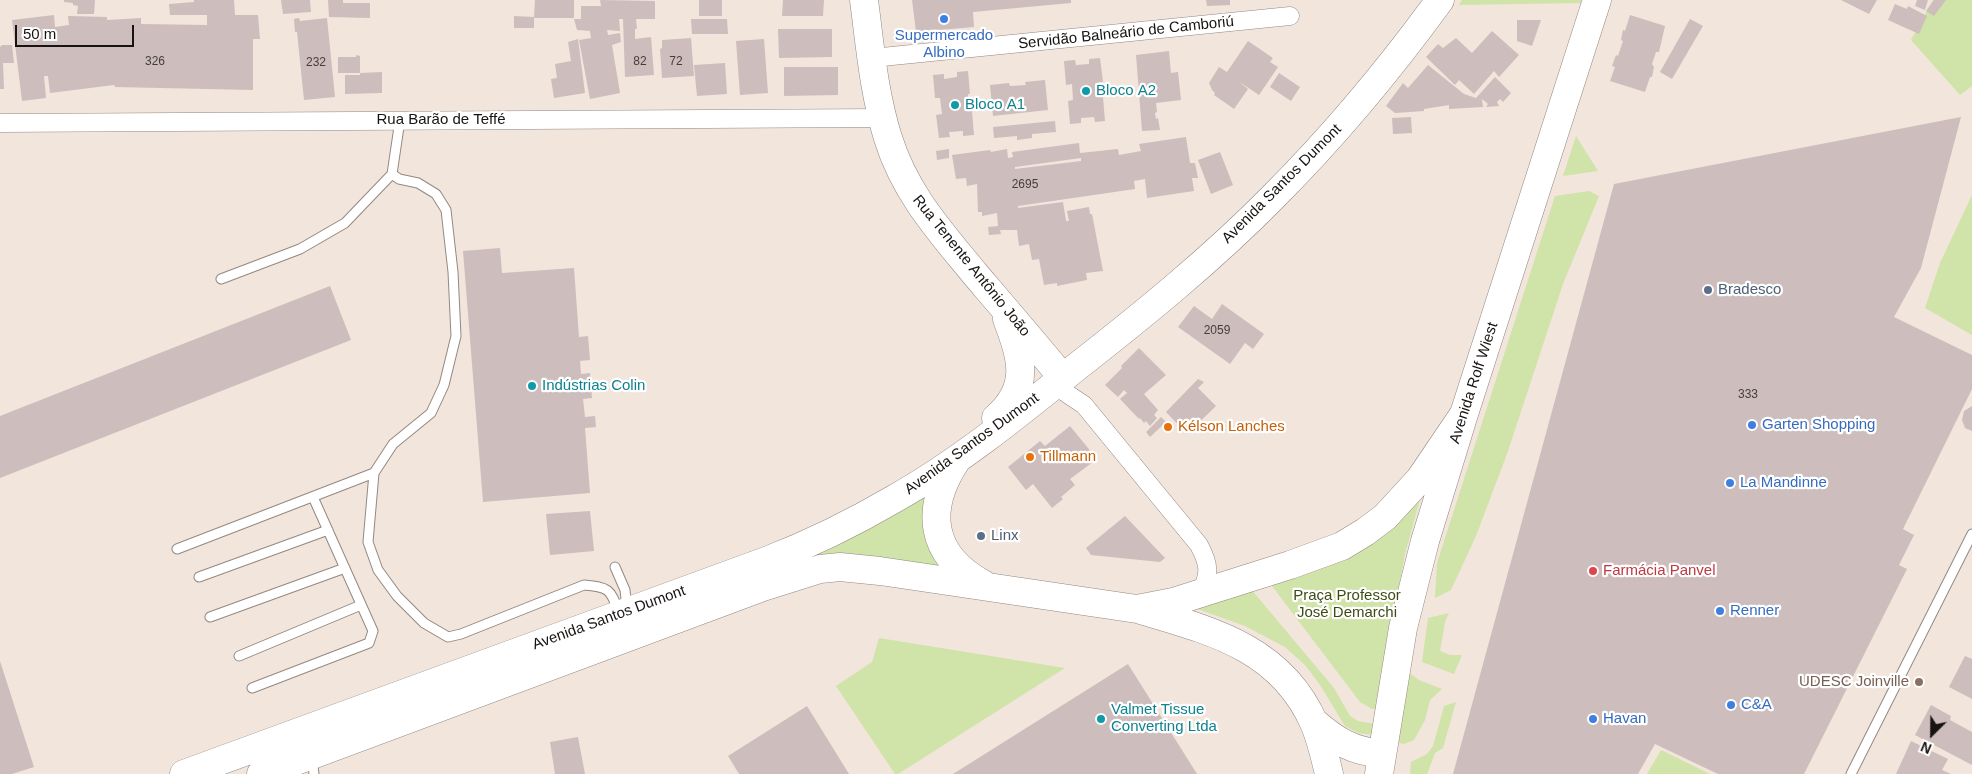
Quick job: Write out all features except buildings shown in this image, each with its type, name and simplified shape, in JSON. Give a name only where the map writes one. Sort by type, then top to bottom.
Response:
[{"type":"main road","name":"Rua Tenente Antônio João","points":[[864,0],[882,118],[896,160],[913,196],[1002,306],[1059,381]]},
{"type":"main road","name":"Avenida Santos Dumont","points":[[184,774],[803,546],[896,498],[957,459],[1059,381],[1200,264],[1272,198],[1357,106],[1440,0]]},
{"type":"main road","name":"Avenida Rolf Wiest","points":[[1380,764],[1403,628],[1425,541],[1597,0]]},
{"type":"main road","points":[[896,498],[922,474],[995,419],[1009,407],[1014,398],[1020,373],[1020,363],[1016,344],[1002,306]]},
{"type":"main road","points":[[1137,609],[1200,595],[1333,549],[1365,532],[1385,517],[1420,479],[1464,414]]},
{"type":"main road","points":[[957,459],[948,473],[938,500],[936,514],[938,529],[942,544],[949,557],[959,568],[989,587]]},
{"type":"main road","name":"Avenida Santos Dumont","points":[[261,774],[312,764],[762,587],[812,570],[840,567],[880,571],[1137,609]]},
{"type":"main road","points":[[1137,609],[1217,634],[1242,645],[1261,657],[1280,674],[1297,694],[1314,722],[1329,774]]},
{"type":"main road","points":[[1314,722],[1332,738],[1346,746],[1361,750],[1380,764]]},
{"type":"street","name":"Servidão Balneário de Camboriú","points":[[872,58],[1290,16]]},
{"type":"street","name":"Rua Barão de Teffé","points":[[0,123],[882,118]]},
{"type":"street","name":"Rua Tenente Antônio João","points":[[1059,381],[1084,405],[1199,545],[1208,566],[1206,582],[1200,595]]},
{"type":"lane","points":[[221,279],[300,249],[345,223],[392,174],[400,120]]},
{"type":"lane","points":[[392,174],[398,178],[418,183],[436,194],[446,210],[454,272],[456,336],[444,385],[431,413],[394,444],[374,473],[368,542],[378,570],[397,596],[424,623],[448,638],[584,585],[601,586],[612,594],[623,612]]},
{"type":"lane","points":[[177,549],[374,473]]},
{"type":"lane","points":[[252,688],[369,643],[373,631],[313,496]]},
{"type":"lane","points":[[199,577],[328,530]]},
{"type":"lane","points":[[1851,774],[1972,534]]},
{"type":"lane","points":[[615,567],[625,590],[623,612]]},
{"type":"lane","points":[[210,617],[345,568]]},
{"type":"lane","points":[[239,656],[361,605]]},
{"type":"green space","points":[[1462,0],[1581,0],[1581,3],[1459,5]]},
{"type":"green space","points":[[1933,0],[1972,0],[1972,86],[1960,95],[1911,40]]},
{"type":"green space","points":[[1576,136],[1598,171],[1563,176]]},
{"type":"green space","points":[[1589,191],[1599,196],[1563,284],[1507,454],[1476,536],[1451,590],[1435,598],[1437,563],[1555,196]]},
{"type":"green space","points":[[1972,195],[1972,335],[1925,308],[1940,263]]},
{"type":"green space","points":[[935,487],[950,571],[812,557],[845,541]]},
{"type":"green space","name":"Praça Professor José Demarchi","points":[[1422,492],[1405,554],[1376,709],[1372,709],[1360,702],[1269,582]]},
{"type":"green space","points":[[1250,588],[1334,688],[1350,716],[1358,721],[1374,724],[1373,735],[1358,733],[1345,726],[1306,666],[1285,647],[1245,626],[1195,608]]},
{"type":"green space","points":[[1449,613],[1445,622],[1440,651],[1450,655],[1462,655],[1454,674],[1422,662],[1428,618]]},
{"type":"green space","points":[[879,638],[1065,668],[898,774],[895,774],[836,686],[872,662]]},
{"type":"green space","points":[[1404,669],[1419,680],[1442,689],[1430,700],[1425,720],[1414,740],[1404,744],[1393,741]]},
{"type":"green space","points":[[1456,702],[1443,748],[1435,753],[1427,774],[1410,774],[1411,762],[1427,754],[1433,746],[1444,706]]},
{"type":"green space","points":[[1661,750],[1710,774],[1647,774]]},
{"type":"place","name":"Supermercado Albino","points":[[944,19]]},
{"type":"place","name":"Bloco A2","points":[[1086,91]]},
{"type":"place","name":"Bloco A1","points":[[955,105]]},
{"type":"place","name":"Bradesco","points":[[1708,290]]},
{"type":"place","name":"Indústrias Colin","points":[[532,386]]},
{"type":"place","name":"Garten Shopping","points":[[1752,425]]},
{"type":"place","name":"Kélson Lanches","points":[[1168,427]]},
{"type":"place","name":"Tillmann","points":[[1030,457]]},
{"type":"place","name":"La Mandinne","points":[[1730,483]]},
{"type":"place","name":"Linx","points":[[981,536]]},
{"type":"place","name":"Farmácia Panvel","points":[[1593,571]]},
{"type":"place","name":"Renner","points":[[1720,611]]},
{"type":"place","name":"UDESC Joinville","points":[[1919,682]]},
{"type":"place","name":"C&A","points":[[1731,705]]},
{"type":"place","name":"Valmet Tissue Converting Ltda","points":[[1101,719]]},
{"type":"place","name":"Havan","points":[[1593,719]]}]
